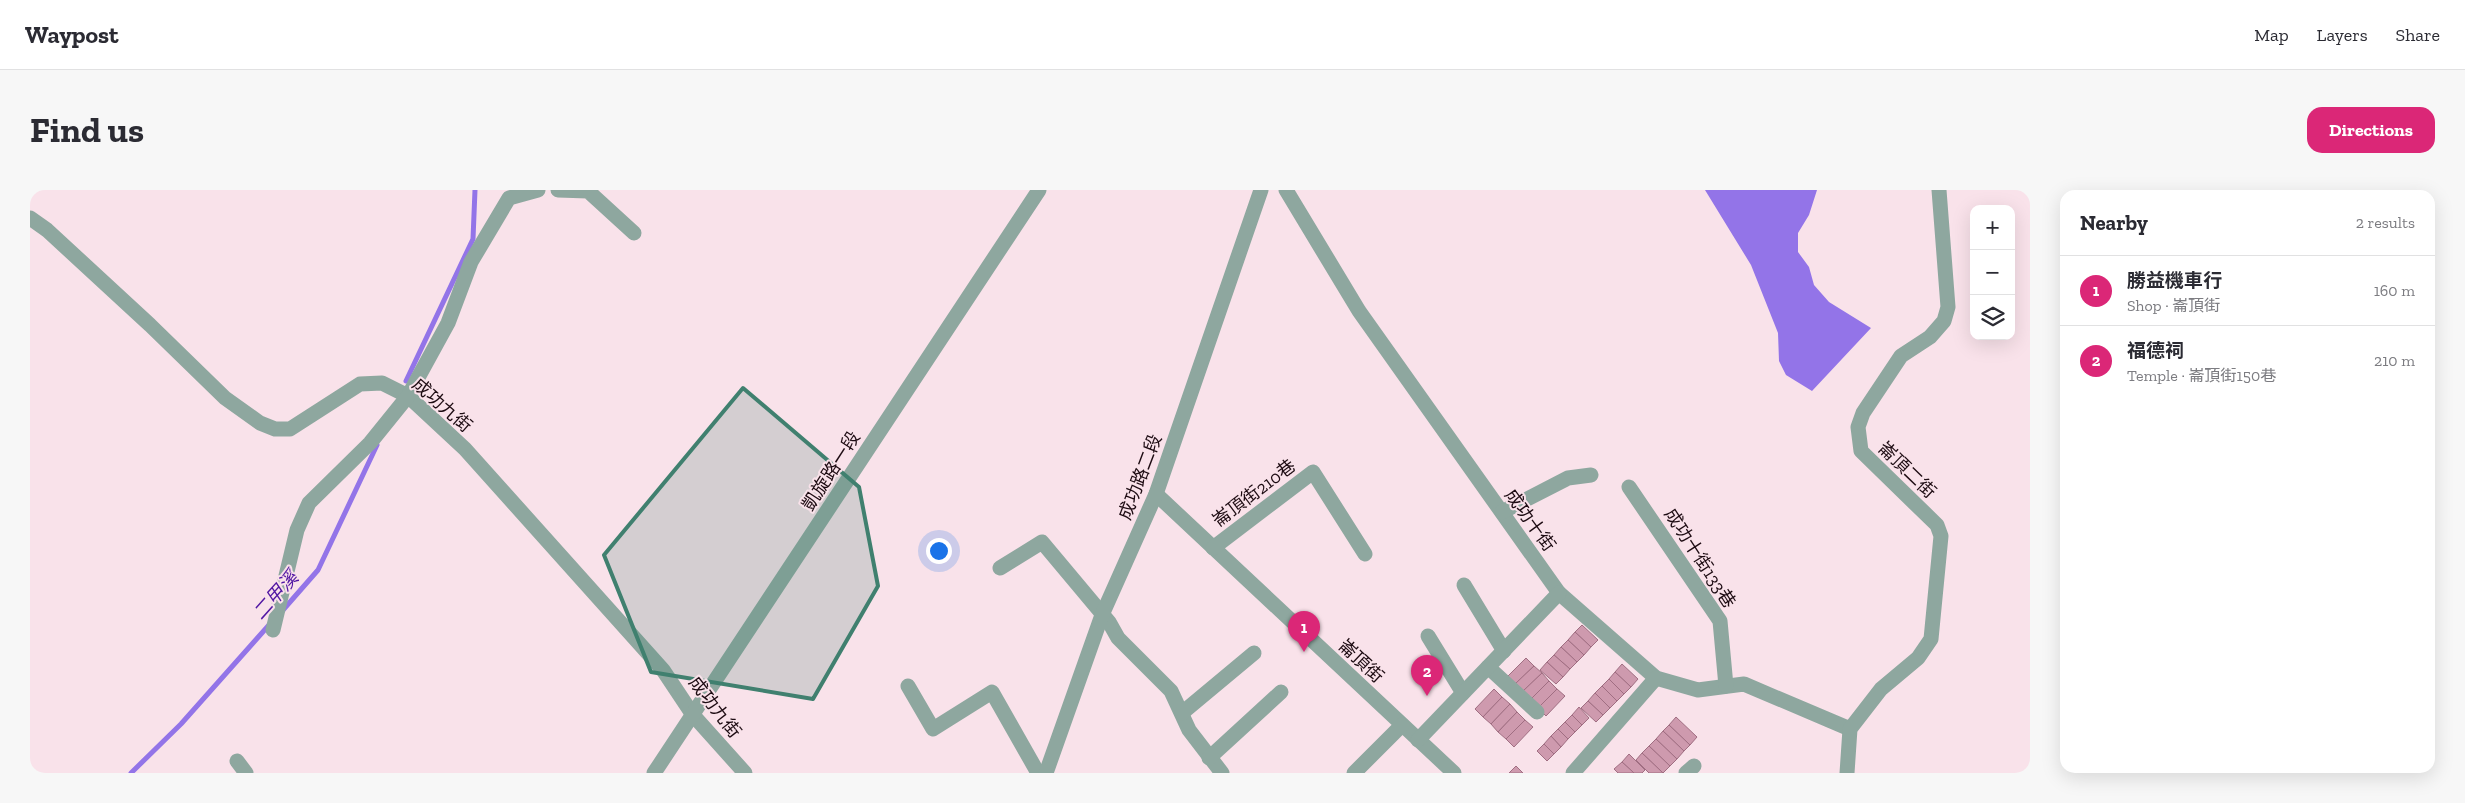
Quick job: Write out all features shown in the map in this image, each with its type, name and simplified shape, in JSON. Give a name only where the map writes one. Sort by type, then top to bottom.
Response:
[{"type":"street","points":[[272,630],[297,530],[309,503],[370,442],[408,396],[448,323],[471,262],[509,198],[538,190]]},
{"type":"street","points":[[558,190],[588,191],[634,232]]},
{"type":"street","name":"凱旋路一段","points":[[654,773],[1039,190]]},
{"type":"street","name":"成功路二段","points":[[1046,773],[1102,615],[1156,494],[1261,190]]},
{"type":"street","name":"成功十街","points":[[1286,190],[1358,311],[1560,593],[1656,678],[1698,690],[1744,684],[1850,729]]},
{"type":"street","name":"崙頂二街","points":[[1850,729],[1881,689],[1918,658],[1932,639],[1941,536],[1937,525],[1861,451],[1858,427],[1863,413],[1901,356],[1930,337],[1944,321],[1948,307],[1939,190]]},
{"type":"street","name":"成功九街","points":[[30,218],[47,230],[150,325],[225,398],[260,423],[275,430],[290,429],[360,384],[382,383],[408,396],[465,449],[664,670],[693,715],[745,773]]},
{"type":"street","name":"崙頂街210巷","points":[[1213,548],[1313,472],[1364,554]]},
{"type":"street","points":[[1502,512],[1568,478],[1591,475]]},
{"type":"street","name":"成功十街133巷","points":[[1629,486],[1720,621],[1726,686]]},
{"type":"street","name":"崙頂街","points":[[1156,494],[1454,773]]},
{"type":"street","points":[[1000,568],[1042,542],[1102,615],[1118,638],[1171,691],[1189,730],[1208,758],[1222,773]]},
{"type":"street","points":[[1464,585],[1504,651]]},
{"type":"street","points":[[1418,740],[1560,593]]},
{"type":"street","points":[[1428,636],[1463,693]]},
{"type":"street","points":[[1182,713],[1254,653]]},
{"type":"street","points":[[1488,667],[1537,712]]},
{"type":"street","points":[[1572,773],[1656,678]]},
{"type":"street","points":[[908,686],[933,730],[992,692],[1038,773]]},
{"type":"street","points":[[1208,758],[1280,692]]},
{"type":"street","points":[[1354,773],[1402,724]]},
{"type":"street","points":[[1847,773],[1850,729]]},
{"type":"highlighted area","points":[[743,388],[859,487],[878,586],[813,699],[651,672],[604,555]]},
{"type":"shaded area","points":[[1705,190],[1817,190],[1809,215],[1798,233],[1798,252],[1809,267],[1814,285],[1829,302],[1871,328],[1812,391],[1786,375],[1779,361],[1778,333],[1751,265]]},
{"type":"building","points":[[1582,625],[1598,640],[1591,647],[1575,632]]},
{"type":"building","points":[[1575,632],[1591,647],[1584,655],[1568,640]]},
{"type":"building","points":[[1568,640],[1584,655],[1577,662],[1561,647]]},
{"type":"building","points":[[1561,647],[1577,662],[1570,669],[1554,655]]},
{"type":"building","points":[[1554,655],[1570,669],[1563,677],[1547,662]]},
{"type":"building","points":[[1526,658],[1534,666],[1515,684],[1507,677]]},
{"type":"building","points":[[1547,662],[1563,677],[1556,684],[1540,670]]},
{"type":"building","points":[[1622,664],[1638,679],[1631,687],[1615,672]]},
{"type":"building","points":[[1534,666],[1542,673],[1522,692],[1515,684]]},
{"type":"building","points":[[1615,672],[1631,687],[1624,694],[1609,679]]},
{"type":"building","points":[[1542,673],[1549,681],[1530,700],[1522,692]]},
{"type":"building","points":[[1609,679],[1624,694],[1617,701],[1602,686]]},
{"type":"building","points":[[1549,681],[1557,689],[1538,708],[1530,700]]},
{"type":"building","points":[[1602,686],[1617,701],[1610,708],[1595,693]]},
{"type":"building","points":[[1494,689],[1502,697],[1483,717],[1475,709]]},
{"type":"building","points":[[1557,689],[1565,696],[1546,716],[1538,708]]},
{"type":"building","points":[[1595,693],[1610,708],[1603,715],[1588,701]]},
{"type":"building","points":[[1502,697],[1510,704],[1491,724],[1483,717]]},
{"type":"building","points":[[1588,701],[1603,715],[1596,722],[1581,708]]},
{"type":"building","points":[[1510,704],[1517,712],[1498,732],[1491,724]]},
{"type":"building","points":[[1579,707],[1589,718],[1582,725],[1572,715]]},
{"type":"building","points":[[1517,712],[1525,720],[1506,739],[1498,732]]},
{"type":"building","points":[[1572,715],[1582,725],[1575,732],[1565,722]]},
{"type":"building","points":[[1676,717],[1697,737],[1690,745],[1669,725]]},
{"type":"building","points":[[1525,720],[1533,727],[1514,747],[1506,739]]},
{"type":"building","points":[[1565,722],[1575,732],[1568,739],[1558,729]]},
{"type":"building","points":[[1669,725],[1690,745],[1684,751],[1663,731]]},
{"type":"building","points":[[1558,729],[1568,739],[1561,747],[1551,736]]},
{"type":"building","points":[[1663,731],[1684,751],[1677,759],[1656,739]]},
{"type":"building","points":[[1551,736],[1561,747],[1554,754],[1544,744]]},
{"type":"building","points":[[1656,739],[1677,759],[1670,766],[1649,746]]},
{"type":"building","points":[[1544,744],[1554,754],[1547,761],[1537,751]]},
{"type":"building","points":[[1649,746],[1670,766],[1663,773],[1642,753]]},
{"type":"building","points":[[1642,753],[1663,773],[1649,773],[1636,760]]},
{"type":"building","points":[[1629,754],[1645,770],[1642,773],[1634,773],[1622,762]]},
{"type":"building","points":[[1622,762],[1634,773],[1618,773],[1614,769]]},
{"type":"building","points":[[1516,766],[1523,773],[1509,773]]},
{"type":"waterway","name":"二甲溪","points":[[406,381],[473,239],[475,190]]},
{"type":"waterway","name":"二甲溪","points":[[283,610],[318,570],[377,445]]},
{"type":"waterway","name":"二甲溪","points":[[131,773],[181,724],[269,625]]},
{"type":"place","name":"勝益機車行","points":[[1304,652]]},
{"type":"place","name":"福德祠","points":[[1427,696]]}]
